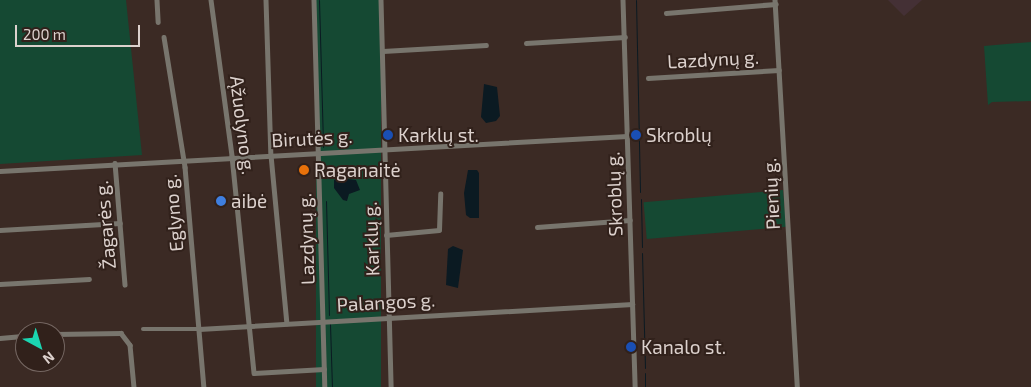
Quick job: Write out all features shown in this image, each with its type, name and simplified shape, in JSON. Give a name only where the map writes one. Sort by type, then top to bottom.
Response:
[{"type":"street","points":[[157,0],[158,22]]},
{"type":"street","name":"Ąžuolyno g.","points":[[211,0],[232,156],[254,373],[324,369]]},
{"type":"street","points":[[266,0],[271,155],[287,323]]},
{"type":"street","name":"Lazdynų g.","points":[[314,0],[325,387]]},
{"type":"street","name":"Karklų g.","points":[[381,0],[383,149],[391,387]]},
{"type":"street","name":"Skroblų g.","points":[[623,0],[634,387]]},
{"type":"street","points":[[666,13],[775,2]]},
{"type":"street","name":"Pienių g.","points":[[775,2],[797,387]]},
{"type":"street","name":"Eglyno g.","points":[[164,37],[184,162],[204,387]]},
{"type":"street","points":[[526,43],[625,37]]},
{"type":"street","points":[[383,50],[486,45]]},
{"type":"street","name":"Lazdynų g.","points":[[648,78],[779,70]]},
{"type":"street","name":"Birutės g.","points":[[0,171],[115,163],[184,162],[232,156],[319,154],[627,136]]},
{"type":"street","name":"Žagarės g.","points":[[115,163],[125,284]]},
{"type":"street","points":[[386,235],[439,230],[440,194]]},
{"type":"street","points":[[537,228],[630,220]]},
{"type":"street","points":[[0,230],[120,223]]},
{"type":"street","points":[[0,284],[89,279]]},
{"type":"street","name":"Palangos g.","points":[[143,329],[199,329],[632,304]]},
{"type":"street","points":[[65,334],[121,333],[130,345],[134,387]]},
{"type":"street","points":[[0,338],[15,337]]},
{"type":"shaded area","points":[[888,0],[922,0],[904,16]]},
{"type":"green space","points":[[0,0],[126,0],[142,155],[0,164]]},
{"type":"green space","points":[[316,0],[381,0],[381,387],[316,387]]},
{"type":"green space","points":[[1031,42],[1031,101],[992,102],[988,105],[984,46]]},
{"type":"green space","points":[[783,190],[786,227],[647,239],[644,202]]},
{"type":"water","points":[[484,84],[497,87],[500,116],[496,121],[486,123],[481,117]]},
{"type":"water","points":[[468,170],[477,170],[479,173],[479,218],[470,218],[466,215],[464,193]]},
{"type":"water","points":[[339,178],[356,180],[360,190],[349,194],[347,201],[343,200],[334,188],[334,180]]},
{"type":"water","points":[[453,246],[463,250],[458,288],[446,285],[448,249]]},
{"type":"waterway","points":[[319,0],[323,147]]},
{"type":"waterway","points":[[636,0],[640,192]]},
{"type":"waterway","points":[[641,199],[642,247]]},
{"type":"waterway","points":[[326,201],[329,315]]},
{"type":"waterway","points":[[642,253],[645,368]]},
{"type":"waterway","points":[[330,324],[332,387]]},
{"type":"waterway","points":[[645,373],[645,387]]},
{"type":"place","name":"Karklų st.","points":[[388,135]]},
{"type":"place","name":"Skroblų","points":[[636,135]]},
{"type":"place","name":"Raganaitė","points":[[304,170]]},
{"type":"place","name":"aibė","points":[[221,201]]},
{"type":"place","name":"Kanalo st.","points":[[631,347]]}]
